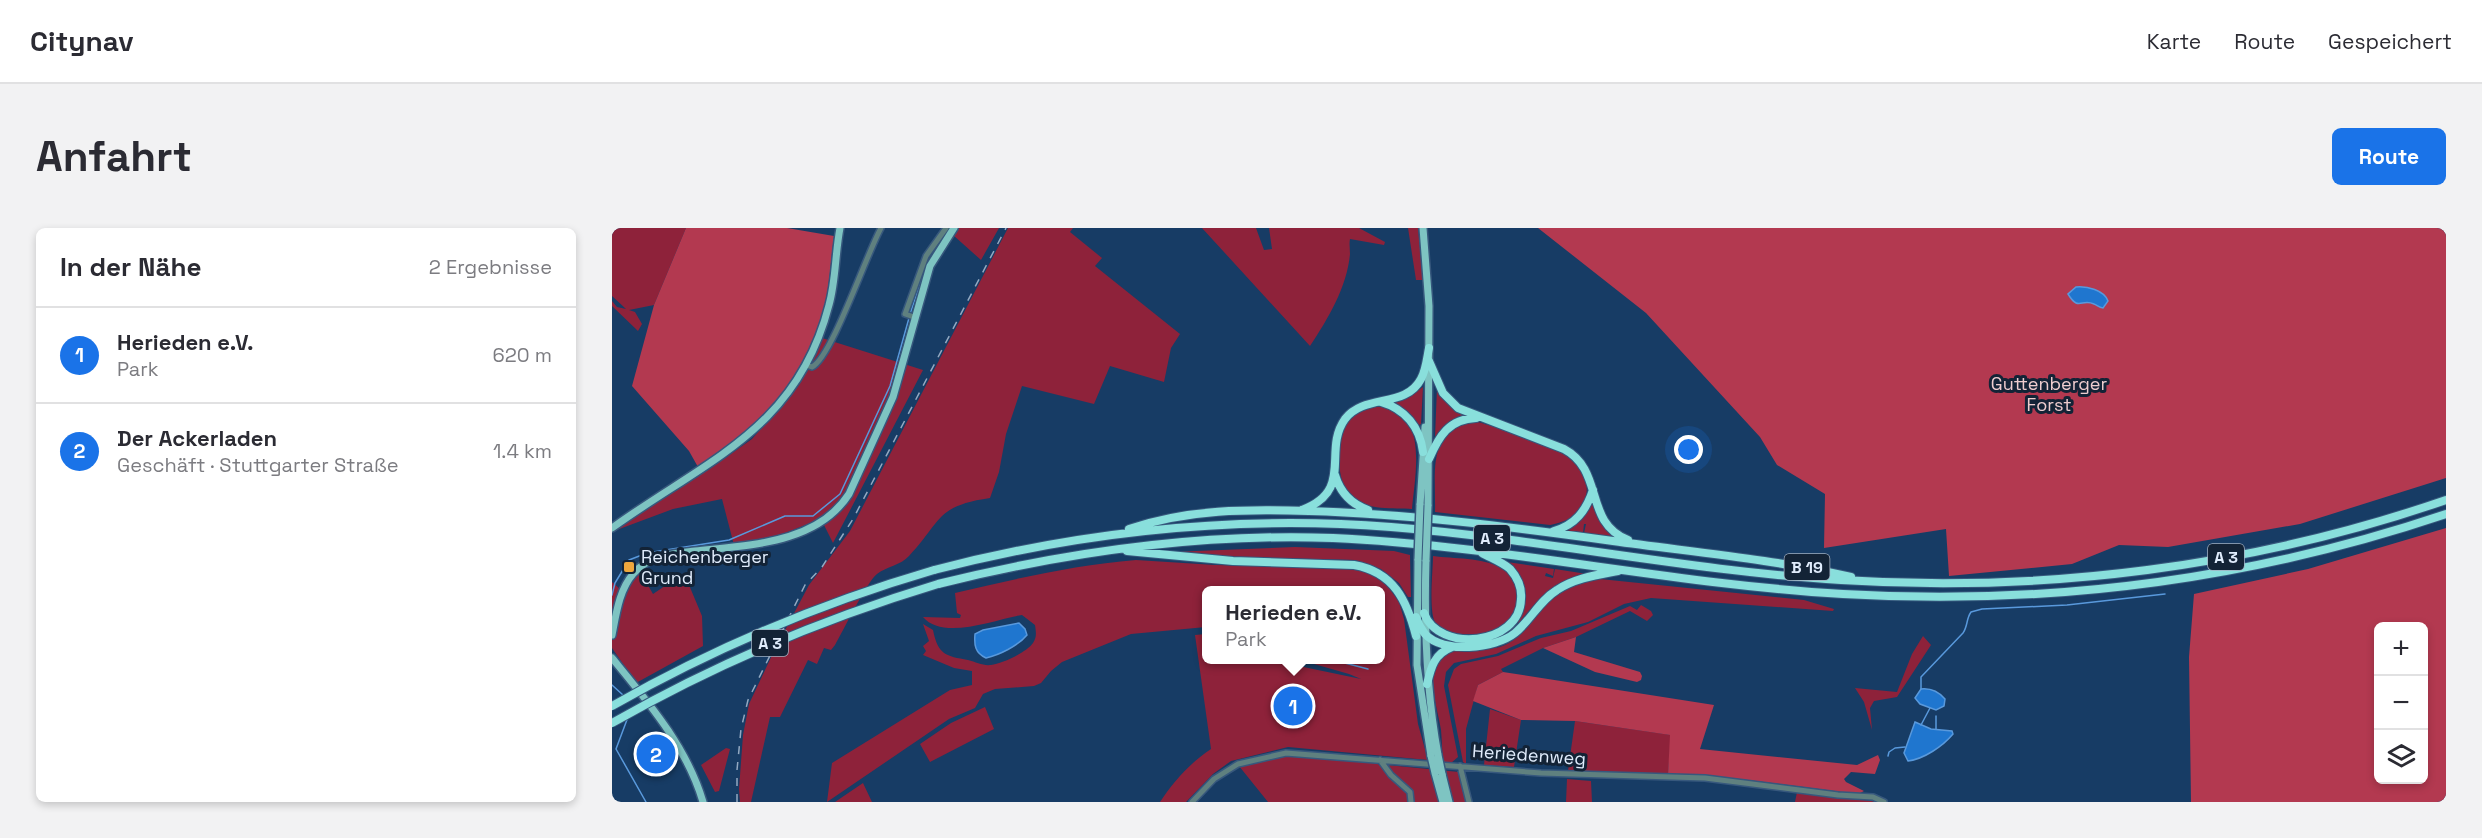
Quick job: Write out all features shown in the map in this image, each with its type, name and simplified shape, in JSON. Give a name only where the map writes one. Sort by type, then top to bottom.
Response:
[{"type":"highway","points":[[1298,511],[1321,498],[1331,485],[1335,475],[1338,435],[1344,421],[1355,410],[1376,402],[1398,398],[1414,389],[1424,373],[1429,348]]},
{"type":"highway","points":[[1429,361],[1440,388],[1449,401],[1480,418],[1569,452],[1587,470],[1593,490]]},
{"type":"highway","points":[[1376,402],[1393,406],[1407,416],[1418,431],[1423,452]]},
{"type":"highway","points":[[1429,459],[1438,438],[1448,427],[1463,419],[1480,418]]},
{"type":"highway","points":[[1335,475],[1348,498],[1375,513]]},
{"type":"highway","name":"A 3","points":[[1546,532],[1559,529],[1574,521],[1586,508],[1593,490]]},
{"type":"highway","name":"B 19","points":[[1593,490],[1599,513],[1608,527],[1619,536],[1640,544],[1783,562],[1870,581]]},
{"type":"highway","name":"A 3","points":[[612,706],[717,650],[762,630],[872,589],[934,570],[1045,545],[1178,526],[1244,523],[1365,525],[1442,532],[1746,571],[1870,581],[2000,583],[2054,580],[2164,568],[2315,539],[2446,500]]},
{"type":"highway","name":"A 3","points":[[1113,534],[1152,521],[1202,512],[1298,511],[1375,513],[1450,519],[1640,544]]},
{"type":"highway","name":"A 3","points":[[612,723],[657,697],[768,644],[876,603],[1000,568],[1114,550],[1207,540],[1291,538],[1390,542],[1478,550],[1773,588],[1851,594],[1958,597],[2126,587],[2236,570],[2331,548],[2446,514]]},
{"type":"highway","points":[[1114,550],[1233,561],[1361,566],[1379,573],[1395,586],[1406,603],[1420,635]]},
{"type":"highway","points":[[1424,613],[1434,629],[1452,637],[1482,638],[1498,634],[1512,623],[1520,609],[1520,588],[1514,574],[1502,563],[1478,550]]},
{"type":"highway","name":"A 3","points":[[1420,635],[1456,646],[1483,646],[1503,641],[1520,629],[1544,600],[1561,587],[1582,579],[1625,569]]},
{"type":"highway","points":[[1416,617],[1420,635]]},
{"type":"highway","points":[[1427,684],[1437,656],[1456,646]]},
{"type":"main road","points":[[612,528],[731,450],[750,435],[794,386],[806,365],[829,307],[840,228]]},
{"type":"main road","points":[[612,635],[624,589],[631,576],[645,562],[665,555],[773,541],[807,531],[827,520],[840,508],[849,494],[893,397],[911,316],[930,266],[954,228]]},
{"type":"main road","points":[[1416,617],[1418,559],[1429,459],[1428,285],[1423,228]]},
{"type":"main road","points":[[1428,392],[1423,452],[1426,560],[1424,613],[1417,665],[1443,802]]},
{"type":"main road","points":[[1420,635],[1434,756]]},
{"type":"main road","points":[[612,658],[687,759],[703,802]]},
{"type":"main road","points":[[1438,773],[1449,802]]},
{"type":"street","points":[[806,365],[812,367],[819,363],[829,346],[870,247],[882,228]]},
{"type":"street","points":[[911,316],[905,314],[926,256],[946,228]]},
{"type":"street","name":"Heriedenweg","points":[[1192,802],[1214,778],[1238,764],[1267,755],[1302,753],[1541,773],[1705,778],[1881,800]]},
{"type":"street","points":[[1380,760],[1402,787],[1410,792],[1411,802]]},
{"type":"street","points":[[1460,766],[1468,802]]},
{"type":"shaded area","points":[[612,228],[686,228],[654,305],[629,310],[635,312],[642,324],[638,331],[612,306],[612,301],[617,307],[626,309],[612,296]]},
{"type":"shaded area","points":[[958,228],[999,228],[981,260],[953,235]]},
{"type":"shaded area","points":[[1008,228],[1073,228],[1070,232],[1102,258],[1095,266],[1180,334],[1171,348],[1164,382],[1110,366],[1094,404],[1022,386],[1006,434],[999,472],[990,498],[972,501],[949,511],[941,517],[906,559],[873,578],[835,645],[831,650],[824,648],[817,664],[808,660],[780,717],[770,717],[751,802],[740,802],[743,735],[749,704],[809,585],[850,531]]},
{"type":"shaded area","points":[[1202,228],[1256,228],[1264,250],[1272,249],[1269,228],[1359,228],[1385,242],[1384,245],[1350,239],[1348,266],[1341,290],[1330,314],[1310,346]]},
{"type":"shaded area","points":[[1408,228],[1418,228],[1423,280],[1416,280]]},
{"type":"shaded area","points":[[822,338],[923,370],[833,543],[821,519],[772,538],[734,545],[722,499],[673,509],[614,531],[654,502],[711,468],[752,439],[799,385]]},
{"type":"shaded area","points":[[1423,387],[1421,424],[1419,425],[1408,412],[1394,403]]},
{"type":"shaded area","points":[[1437,388],[1469,416],[1451,421],[1435,437]]},
{"type":"shaded area","points":[[1371,407],[1390,409],[1403,416],[1411,428],[1416,460],[1412,509],[1365,505],[1352,498],[1346,491],[1340,472],[1341,440],[1348,422]]},
{"type":"shaded area","points":[[1473,421],[1540,443],[1572,459],[1583,472],[1587,489],[1585,500],[1579,511],[1566,520],[1550,525],[1435,512],[1435,469],[1441,444],[1447,434],[1458,426]]},
{"type":"shaded area","points":[[1593,501],[1608,530],[1615,537],[1584,533],[1586,524],[1584,524],[1583,533],[1566,530]]},
{"type":"shaded area","points":[[1295,547],[1394,551],[1410,555],[1411,597],[1408,597],[1399,583],[1381,569],[1355,560],[1234,557],[1171,552]]},
{"type":"shaded area","points":[[1433,556],[1485,562],[1509,574],[1517,590],[1517,600],[1511,618],[1505,625],[1497,631],[1481,634],[1445,632],[1439,627],[1432,611]]},
{"type":"shaded area","points":[[1136,560],[1215,565],[1343,568],[1368,572],[1384,581],[1399,602],[1404,619],[1418,724],[1428,760],[1288,747],[1231,761],[1213,774],[1186,802],[1160,802],[1183,773],[1211,749],[1195,635],[1202,634],[1202,664],[1289,664],[1361,679],[1314,664],[1385,664],[1385,586],[1202,586],[1202,627],[1131,634],[1062,662],[1041,683],[1034,686],[995,689],[983,694],[975,708],[949,719],[827,802],[832,763],[950,690],[972,685],[972,671],[954,668],[923,655],[926,651],[923,646],[929,641],[923,624],[933,630],[937,645],[944,653],[985,665],[1001,662],[1020,654],[1036,637],[1035,625],[1022,615],[956,628],[932,624],[923,617],[960,618],[961,615],[957,613],[955,593],[1067,569]]},
{"type":"shaded area","points":[[1507,562],[1554,569],[1553,576],[1546,573],[1545,576],[1553,578],[1555,569],[1587,574],[1549,592],[1519,623],[1517,622],[1524,600]]},
{"type":"shaded area","points":[[641,573],[653,594],[684,573],[702,616],[703,646],[636,683],[612,648],[612,582],[627,592],[634,579]]},
{"type":"shaded area","points":[[1600,579],[1804,600],[1834,609],[1833,611],[1651,598],[1624,604],[1588,622],[1536,636],[1496,654],[1454,663],[1446,672],[1444,686],[1458,757],[1451,763],[1443,762],[1433,678],[1437,662],[1443,655],[1459,649],[1488,649],[1505,645],[1521,633],[1555,595],[1577,584]]},
{"type":"shaded area","points":[[1641,605],[1653,615],[1647,621],[1630,611],[1576,637],[1543,648],[1501,669],[1503,672],[1478,685],[1466,729],[1466,764],[1463,762],[1448,685],[1454,669],[1461,664],[1498,656],[1541,638],[1571,631],[1630,606],[1637,610]]},
{"type":"shaded area","points":[[1923,636],[1931,645],[1897,697],[1874,701],[1870,708],[1872,730],[1864,702],[1855,688],[1897,692],[1912,654]]},
{"type":"shaded area","points":[[985,707],[994,729],[930,762],[920,744],[951,723]]},
{"type":"shaded area","points":[[1490,709],[1521,720],[1514,767],[1484,765]]},
{"type":"shaded area","points":[[1575,721],[1671,735],[1668,775],[1568,771]]},
{"type":"shaded area","points":[[726,748],[730,749],[719,791],[715,792],[701,765]]},
{"type":"shaded area","points":[[1286,755],[1376,762],[1408,793],[1409,802],[1268,802],[1239,766]]},
{"type":"shaded area","points":[[1387,765],[1459,772],[1466,802],[1415,802],[1413,793],[1394,776]]},
{"type":"shaded area","points":[[1567,779],[1591,781],[1592,802],[1566,802]]},
{"type":"shaded area","points":[[863,783],[872,802],[835,802]]},
{"type":"shaded area","points":[[1797,792],[1879,802],[1795,802]]},
{"type":"green space","points":[[686,228],[787,228],[834,236],[827,296],[818,330],[808,355],[779,399],[761,418],[741,436],[698,467],[689,451],[632,386],[654,305]]},
{"type":"green space","name":"Guttenberger Forst","points":[[1538,228],[2446,228],[2446,478],[2300,524],[2168,547],[2119,545],[2072,564],[1949,576],[1946,529],[1824,548],[1825,494],[1777,465],[1760,437],[1646,313]]},
{"type":"green space","points":[[2446,528],[2446,802],[2191,802],[2189,657],[2194,594],[2308,569]]},
{"type":"green space","points":[[1576,637],[1574,652],[1640,672],[1641,680],[1637,682],[1595,672],[1543,648]]},
{"type":"green space","points":[[1503,672],[1714,705],[1700,749],[1857,765],[1878,755],[1880,760],[1875,774],[1851,772],[1844,779],[1864,791],[1858,794],[1740,779],[1668,775],[1670,735],[1575,721],[1521,720],[1473,701],[1478,685]]},
{"type":"water","points":[[2076,287],[2095,290],[2103,294],[2108,301],[2103,308],[2095,304],[2075,302],[2068,294]]},
{"type":"water","points":[[1019,623],[1027,635],[1014,646],[986,658],[977,651],[975,634],[983,630]]},
{"type":"water","points":[[1921,689],[1940,694],[1945,699],[1944,706],[1936,710],[1920,704],[1915,698]]},
{"type":"water","points":[[1915,722],[1931,729],[1952,731],[1953,734],[1933,751],[1908,761],[1904,753]]},
{"type":"waterway","points":[[910,314],[924,271],[950,228]]},
{"type":"waterway","points":[[612,595],[615,583],[629,560],[647,553],[729,540],[785,516],[813,516],[840,494],[890,386],[909,318]]},
{"type":"waterway","points":[[1921,689],[1921,677],[1963,633],[1971,612],[1982,609],[2067,605],[2165,594]]},
{"type":"waterway","points":[[1349,664],[1368,669]]},
{"type":"waterway","points":[[612,685],[623,695]]},
{"type":"waterway","points":[[1921,725],[1930,708]]},
{"type":"waterway","points":[[1936,716],[1936,729]]},
{"type":"waterway","points":[[628,717],[616,749],[646,802]]},
{"type":"waterway","points":[[1888,756],[1889,752],[1895,748],[1905,747]]},
{"type":"railway","points":[[737,802],[741,729],[748,700],[805,585],[822,567],[853,519],[1006,228]]},
{"type":"place","name":"Reichenberger Grund","points":[[629,567]]},
{"type":"place","name":"Herieden e.V.","points":[[1293,706]]},
{"type":"place","name":"Der Ackerladen","points":[[656,754]]}]
